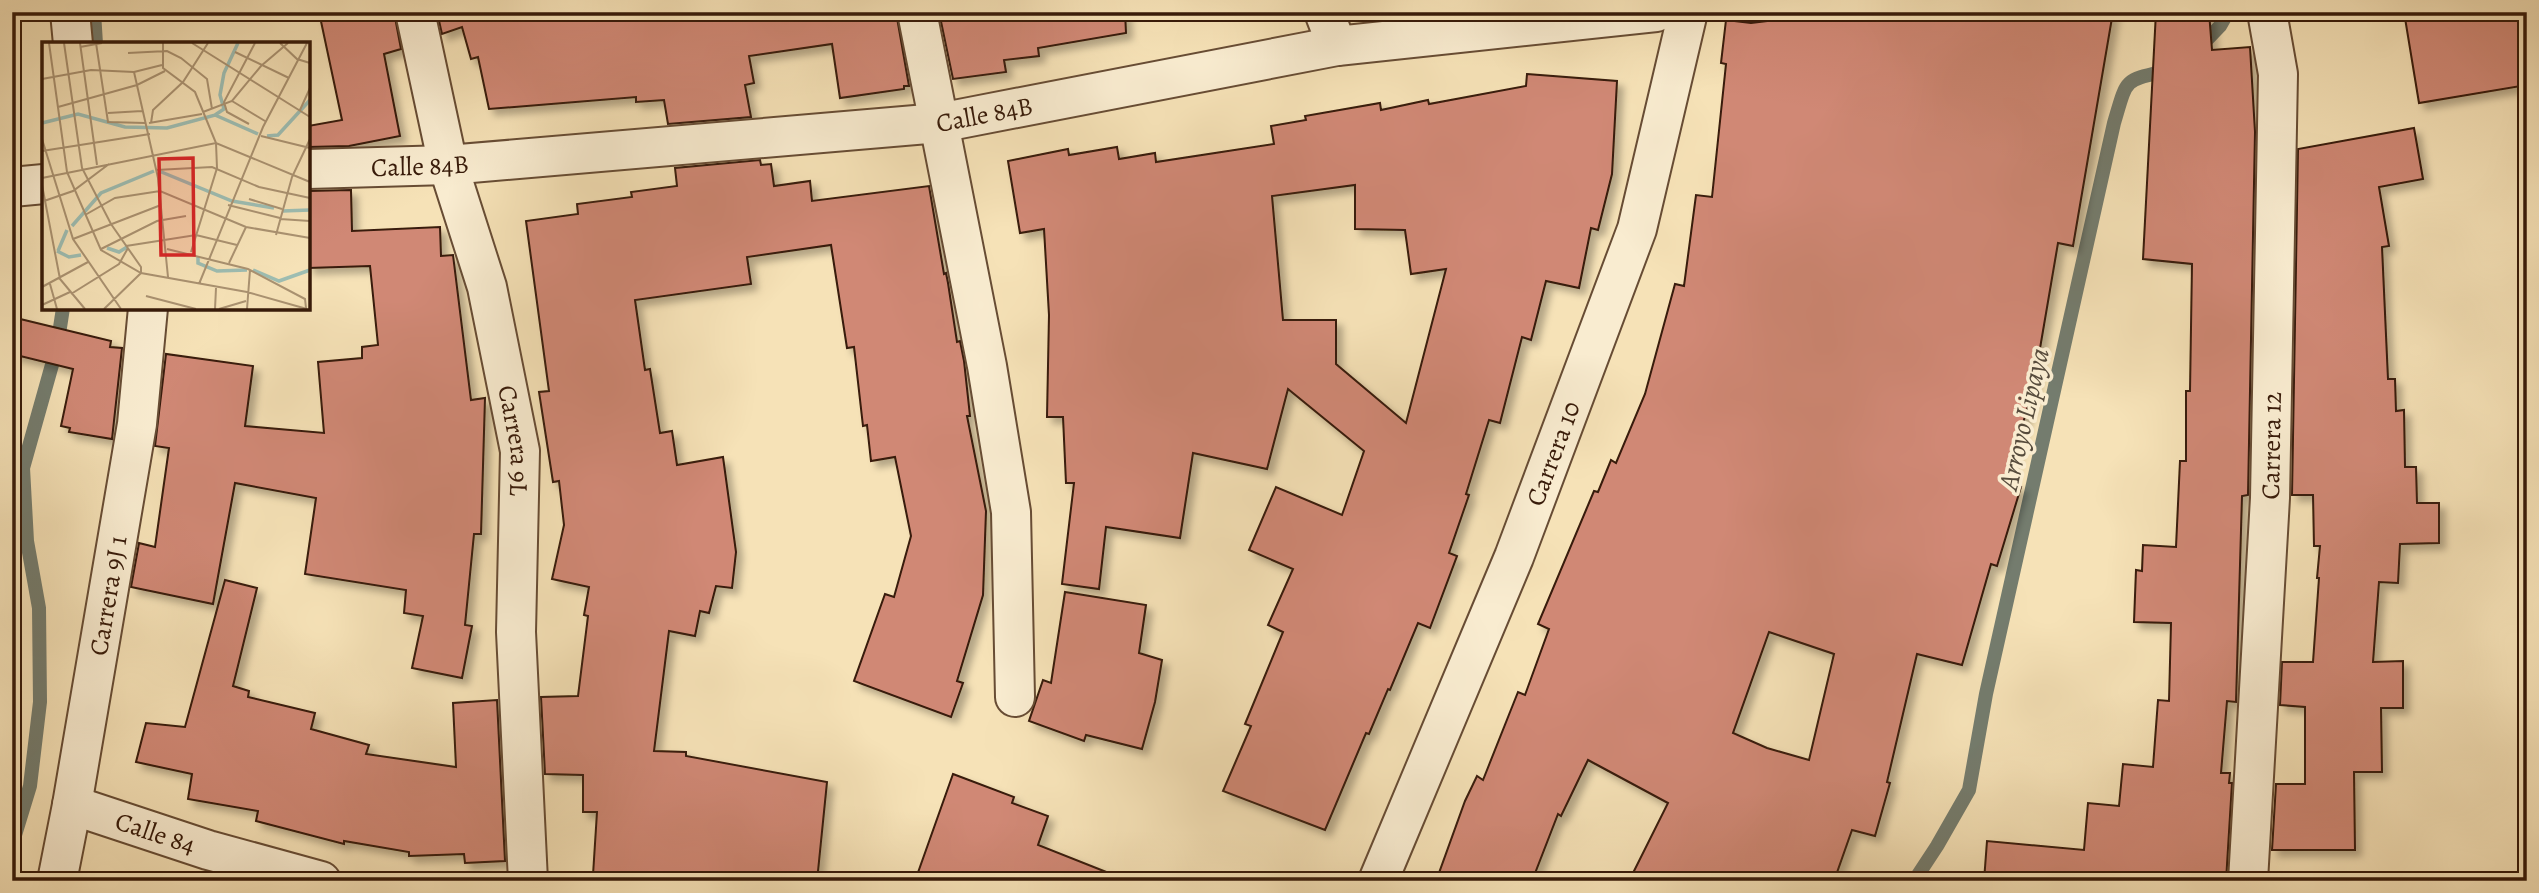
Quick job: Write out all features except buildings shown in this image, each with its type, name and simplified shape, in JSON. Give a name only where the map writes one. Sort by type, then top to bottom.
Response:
[{"type":"street","points":[[70,12],[73,42]]},
{"type":"street","name":"Carrera 9L","points":[[415,12],[448,165],[487,288],[520,451],[516,632],[528,881]]},
{"type":"street","points":[[917,12],[987,366],[1011,512],[1015,696]]},
{"type":"street","name":"Calle 84B","points":[[310,169],[448,165],[939,123],[1330,29],[1656,12]]},
{"type":"street","name":"Carrera 10","points":[[1378,881],[1514,557],[1637,229],[1688,12]]},
{"type":"street","name":"Carrera 12","points":[[2248,881],[2271,471],[2278,74],[2267,12]]},
{"type":"street","points":[[12,187],[42,184]]},
{"type":"street","name":"Carrera 9J 1","points":[[57,881],[137,424],[148,310]]},
{"type":"street","name":"Calle 84","points":[[72,805],[208,850],[321,881]]},
{"type":"waterway","points":[[94,12],[96,42]]},
{"type":"waterway","name":"Arroyo Lipaya","points":[[2198,49],[2220,26],[2228,12]]},
{"type":"waterway","name":"Arroyo Lipaya","points":[[1914,881],[1969,790],[1986,694],[2122,96],[2136,79],[2171,70]]},
{"type":"waterway","points":[[12,845],[30,786],[40,702],[39,608],[27,541],[23,468],[57,347],[63,310]]}]
